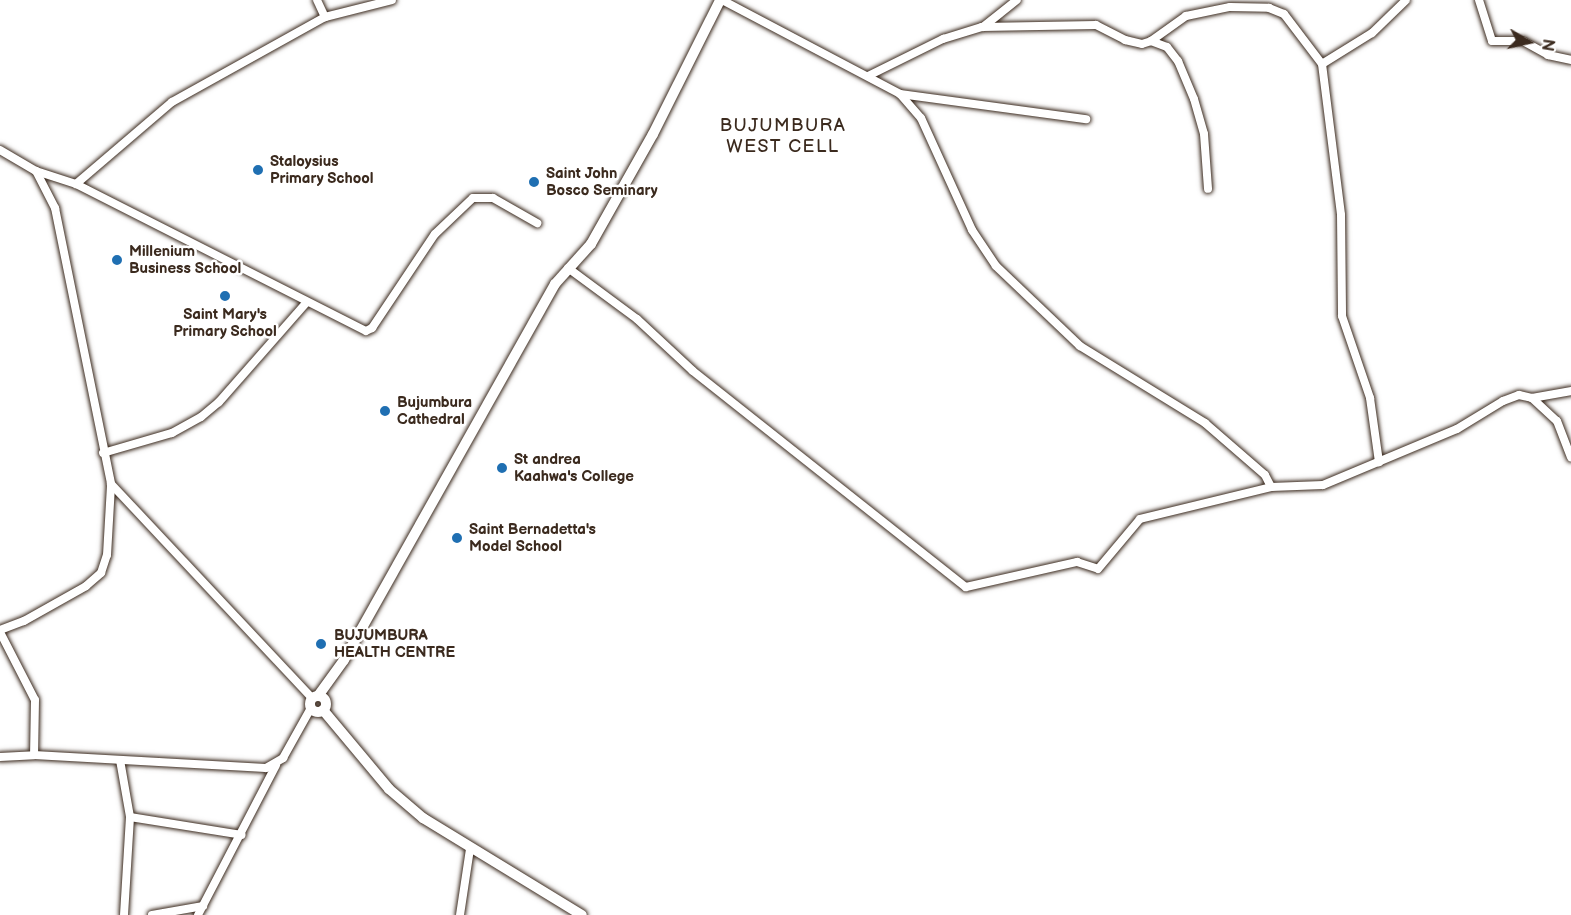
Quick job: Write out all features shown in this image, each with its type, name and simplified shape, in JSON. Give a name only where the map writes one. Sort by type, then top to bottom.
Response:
[{"type":"street","points":[[317,0],[325,17]]},
{"type":"street","points":[[76,184],[106,154],[172,102],[325,17],[392,0]]},
{"type":"street","points":[[198,915],[276,765],[314,701],[344,660],[568,268],[591,244],[653,134],[721,0],[900,94],[921,118],[972,230],[996,266],[1080,346],[1205,423],[1265,474],[1271,487]]},
{"type":"street","points":[[982,27],[1017,0]]},
{"type":"street","points":[[1322,64],[1372,33],[1406,0]]},
{"type":"street","points":[[1479,0],[1492,41],[1523,41],[1548,56],[1571,60]]},
{"type":"street","points":[[868,76],[942,39],[982,27],[1096,25],[1125,40],[1142,44],[1151,41],[1186,16],[1230,7],[1269,4],[1284,14],[1322,64],[1341,215],[1342,316],[1370,398],[1379,462]]},
{"type":"street","points":[[1151,41],[1167,47],[1178,61],[1194,99],[1204,134],[1208,189]]},
{"type":"street","points":[[900,94],[1086,119]]},
{"type":"street","points":[[0,150],[36,171],[76,184],[307,302],[369,331],[435,234],[473,198],[493,198],[537,223]]},
{"type":"street","points":[[33,755],[35,700],[0,631],[86,586],[101,573],[108,555],[111,484],[103,453],[87,350],[55,208],[36,171]]},
{"type":"street","points":[[568,268],[637,319],[702,378],[966,586],[1077,562],[1098,569],[1140,519],[1271,487],[1323,485],[1458,429],[1503,401],[1519,395],[1532,398],[1571,392]]},
{"type":"street","points":[[103,453],[172,433],[201,417],[219,402],[307,302]]},
{"type":"street","points":[[1532,398],[1557,421],[1571,457]]},
{"type":"street","points":[[111,484],[314,701],[325,701],[323,710],[389,789],[423,818],[470,849],[582,915]]},
{"type":"street","points":[[0,758],[33,755],[267,768],[276,765]]},
{"type":"street","points":[[120,760],[130,817],[124,915]]},
{"type":"street","points":[[130,817],[242,834]]},
{"type":"street","points":[[460,915],[470,849]]},
{"type":"street","points":[[152,915],[203,906]]},
{"type":"place","name":"Staloysius Primary School","points":[[258,170]]},
{"type":"place","name":"Saint John Bosco Seminary","points":[[534,182]]},
{"type":"place","name":"Millenium Business School","points":[[117,260]]},
{"type":"place","name":"Saint Mary's Primary School","points":[[225,296]]},
{"type":"place","name":"Bujumbura Cathedral","points":[[385,411]]},
{"type":"place","name":"St andrea Kaahwa's College","points":[[502,468]]},
{"type":"place","name":"Saint Bernadetta's Model School","points":[[457,538]]},
{"type":"place","name":"BUJUMBURA HEALTH CENTRE","points":[[321,644]]},
{"type":"district","name":"BUJUMBURA WEST CELL","points":[[783,137]]}]
